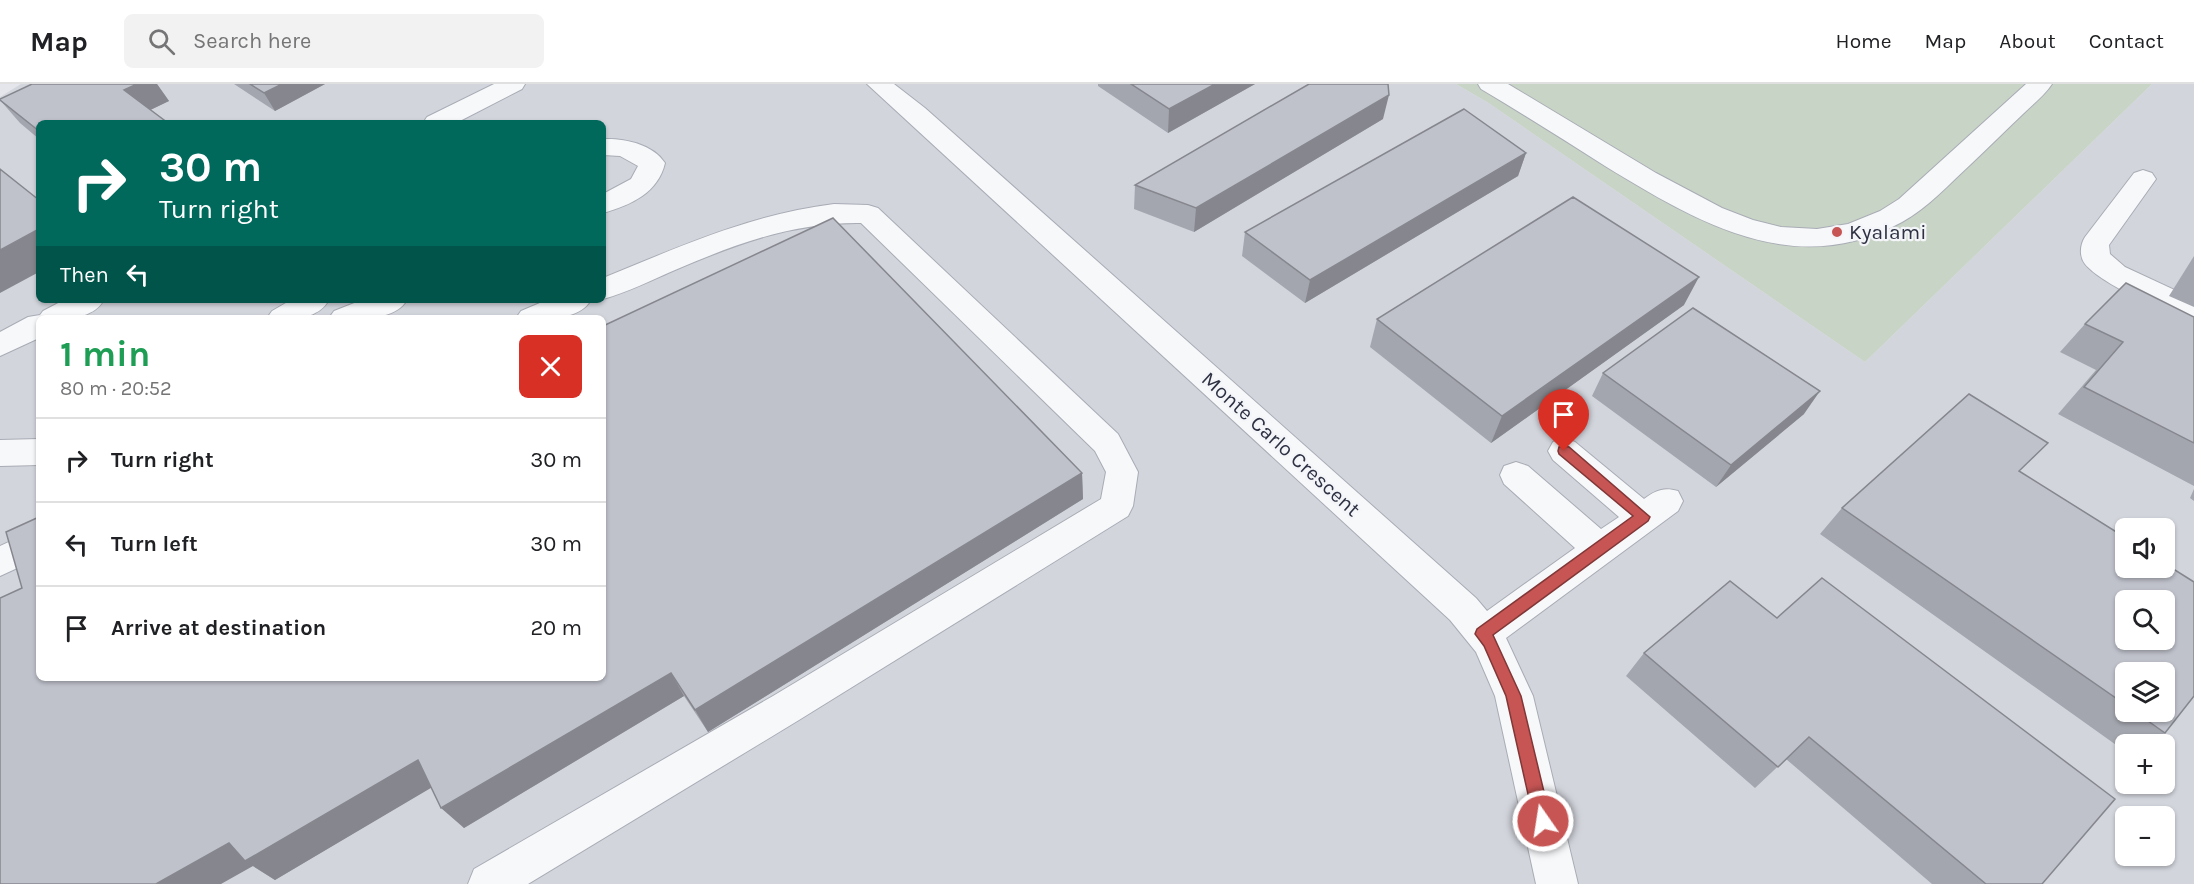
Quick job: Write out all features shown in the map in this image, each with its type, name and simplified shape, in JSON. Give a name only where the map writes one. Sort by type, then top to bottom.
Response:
[{"type":"street","points":[[442,120],[513,84]]},
{"type":"street","name":"Monte Carlo Crescent","points":[[879,84],[916,114],[1463,609],[1490,642],[1514,696],[1557,884]]},
{"type":"street","points":[[1490,84],[1682,201],[1715,218],[1751,230],[1795,237],[1836,234],[1863,229],[1890,218],[1915,201],[2040,84]]},
{"type":"street","points":[[606,147],[634,150],[652,163],[651,175],[641,187],[606,203]]},
{"type":"street","points":[[2143,179],[2095,244],[2096,258],[2115,274],[2194,311]]},
{"type":"street","points":[[489,884],[796,702],[1116,506],[1122,472],[1107,443],[868,214],[834,213],[770,224],[606,288]]},
{"type":"street","points":[[59,315],[83,303]]},
{"type":"street","points":[[287,315],[309,303]]},
{"type":"street","points":[[352,315],[384,303]]},
{"type":"street","points":[[538,315],[568,303]]},
{"type":"street","points":[[0,345],[36,327]]},
{"type":"street","points":[[1483,634],[1654,509],[1564,451]]},
{"type":"street","points":[[0,453],[36,452]]},
{"type":"street","points":[[1516,475],[1599,548]]},
{"type":"street","points":[[0,562],[36,544]]},
{"type":"shaded area","points":[[21,84],[1456,84],[1487,102],[1865,362],[2152,84],[2194,84],[2194,884],[0,884],[0,97]]},
{"type":"green space","name":"Kyalami","points":[[1456,84],[2152,84],[1865,362],[1487,102]]},
{"type":"building","points":[[32,84],[137,84],[124,90],[164,120],[36,120],[36,129],[0,99]]},
{"type":"building","points":[[250,84],[282,84],[264,93]]},
{"type":"building","points":[[1131,84],[1215,84],[1169,109]]},
{"type":"building","points":[[1309,84],[1388,84],[1389,95],[1196,208],[1135,185]]},
{"type":"building","points":[[1464,109],[1526,153],[1310,280],[1245,232]]},
{"type":"building","points":[[0,169],[36,198],[36,231],[0,250]]},
{"type":"building","points":[[1573,197],[1699,277],[1502,416],[1377,319]]},
{"type":"building","points":[[833,218],[1082,473],[695,710],[671,673],[441,808],[418,760],[245,861],[229,843],[156,884],[0,884],[0,598],[22,588],[6,532],[36,518],[36,681],[606,681],[606,325]]},
{"type":"building","points":[[2126,283],[2194,317],[2194,443],[2084,387],[2123,342],[2085,324]]},
{"type":"building","points":[[1693,308],[1820,391],[1731,465],[1603,373]]},
{"type":"building","points":[[1969,394],[2048,443],[2019,471],[2115,531],[2115,578],[2175,578],[2175,570],[2194,582],[2194,696],[2175,720],[2175,662],[2115,662],[2115,697],[1842,508]]},
{"type":"building","points":[[1822,578],[2115,799],[2042,884],[1986,884],[1809,737],[1778,767],[1644,653],[1730,581],[1777,618]]},
{"type":"building","points":[[2150,722],[2174,722],[2165,733]]},
{"type":"place","name":"Kyalami","points":[[1837,232]]},
{"type":"route","points":[[1543,821],[1514,696],[1490,642],[1483,634],[1643,517],[1564,451]]}]
